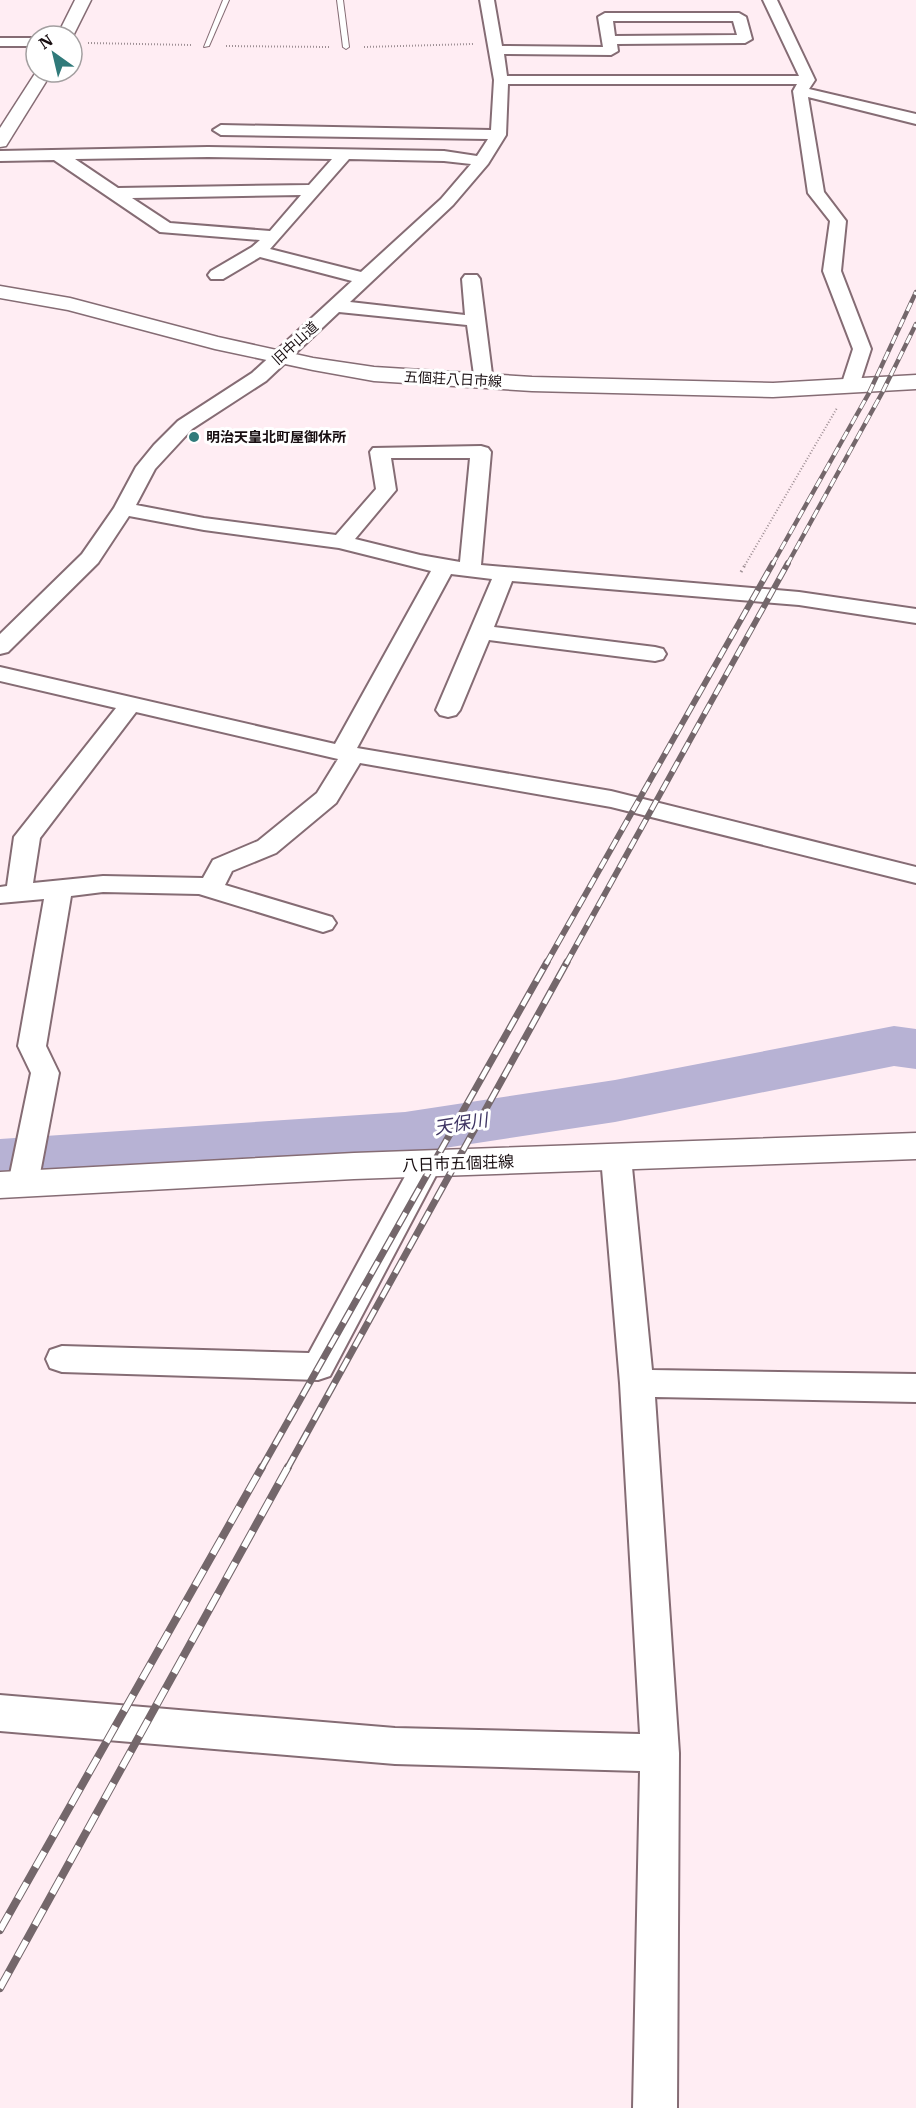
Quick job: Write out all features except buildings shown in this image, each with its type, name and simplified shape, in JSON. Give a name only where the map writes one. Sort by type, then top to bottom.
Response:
[{"type":"main road","points":[[71,24],[83,0]]},
{"type":"main road","points":[[0,142],[36,84]]},
{"type":"main road","name":"五個荘八日市線","points":[[0,292],[70,304],[215,343],[278,357],[374,374],[484,382],[773,390],[916,382]]},
{"type":"main road","name":"八日市五個荘線","points":[[12,1184],[428,1164],[916,1146]]},
{"type":"street","name":"旧中山道","points":[[0,647],[90,558],[124,508],[146,467],[169,441],[185,425],[259,376],[447,202],[482,161],[498,135],[501,112],[501,80],[487,0]]},
{"type":"street","points":[[770,0],[804,86],[816,193],[838,221],[832,271],[862,349],[850,386]]},
{"type":"street","points":[[496,47],[611,51],[609,40],[605,17],[738,17],[745,39],[609,40]]},
{"type":"street","points":[[0,42],[24,42]]},
{"type":"street","points":[[501,80],[804,86],[916,119]]},
{"type":"street","points":[[221,130],[498,135]]},
{"type":"street","points":[[0,156],[208,152],[444,156],[482,161]]},
{"type":"street","points":[[58,155],[166,228],[274,236]]},
{"type":"street","points":[[217,275],[258,251],[274,236],[344,155]]},
{"type":"street","points":[[114,193],[313,190]]},
{"type":"street","points":[[258,251],[363,278]]},
{"type":"street","points":[[471,279],[484,382]]},
{"type":"street","points":[[335,306],[475,321]]},
{"type":"street","points":[[341,542],[386,490],[380,452],[481,452],[470,569]]},
{"type":"street","points":[[124,508],[162,518],[341,542],[444,567],[730,591],[859,605],[916,616]]},
{"type":"street","points":[[210,889],[222,866],[267,847],[327,798],[444,567]]},
{"type":"street","points":[[448,710],[505,573]]},
{"type":"street","points":[[482,632],[655,654]]},
{"type":"street","points":[[0,674],[348,753],[611,799],[916,875]]},
{"type":"street","points":[[130,705],[27,837],[9,894],[103,884],[200,886],[323,923]]},
{"type":"street","points":[[12,1184],[45,1073],[32,1046],[59,889]]},
{"type":"street","points":[[616,1157],[637,1383],[660,1753],[655,2108]]},
{"type":"street","points":[[62,1359],[318,1367],[428,1164]]},
{"type":"street","points":[[637,1383],[916,1388]]},
{"type":"street","points":[[0,1713],[395,1746],[660,1753]]},
{"type":"lane","points":[[206,46],[226,0]]},
{"type":"lane","points":[[340,0],[346,47]]},
{"type":"path","points":[[84,43],[496,47]]},
{"type":"path","points":[[730,591],[850,386]]},
{"type":"waterway","name":"天保川","points":[[0,1161],[405,1133],[615,1101],[894,1046],[916,1049]]},
{"type":"railway","points":[[772,565],[869,393],[916,292]]},
{"type":"railway","points":[[787,565],[882,393],[916,324]]},
{"type":"railway","points":[[546,964],[773,563]]},
{"type":"railway","points":[[566,964],[788,563]]},
{"type":"railway","points":[[261,1469],[547,962]]},
{"type":"railway","points":[[287,1469],[567,962]]},
{"type":"railway","points":[[0,1930],[262,1467]]},
{"type":"railway","points":[[0,1988],[288,1467]]},
{"type":"place","name":"明治天皇北町屋御休所","points":[[194,437]]}]
